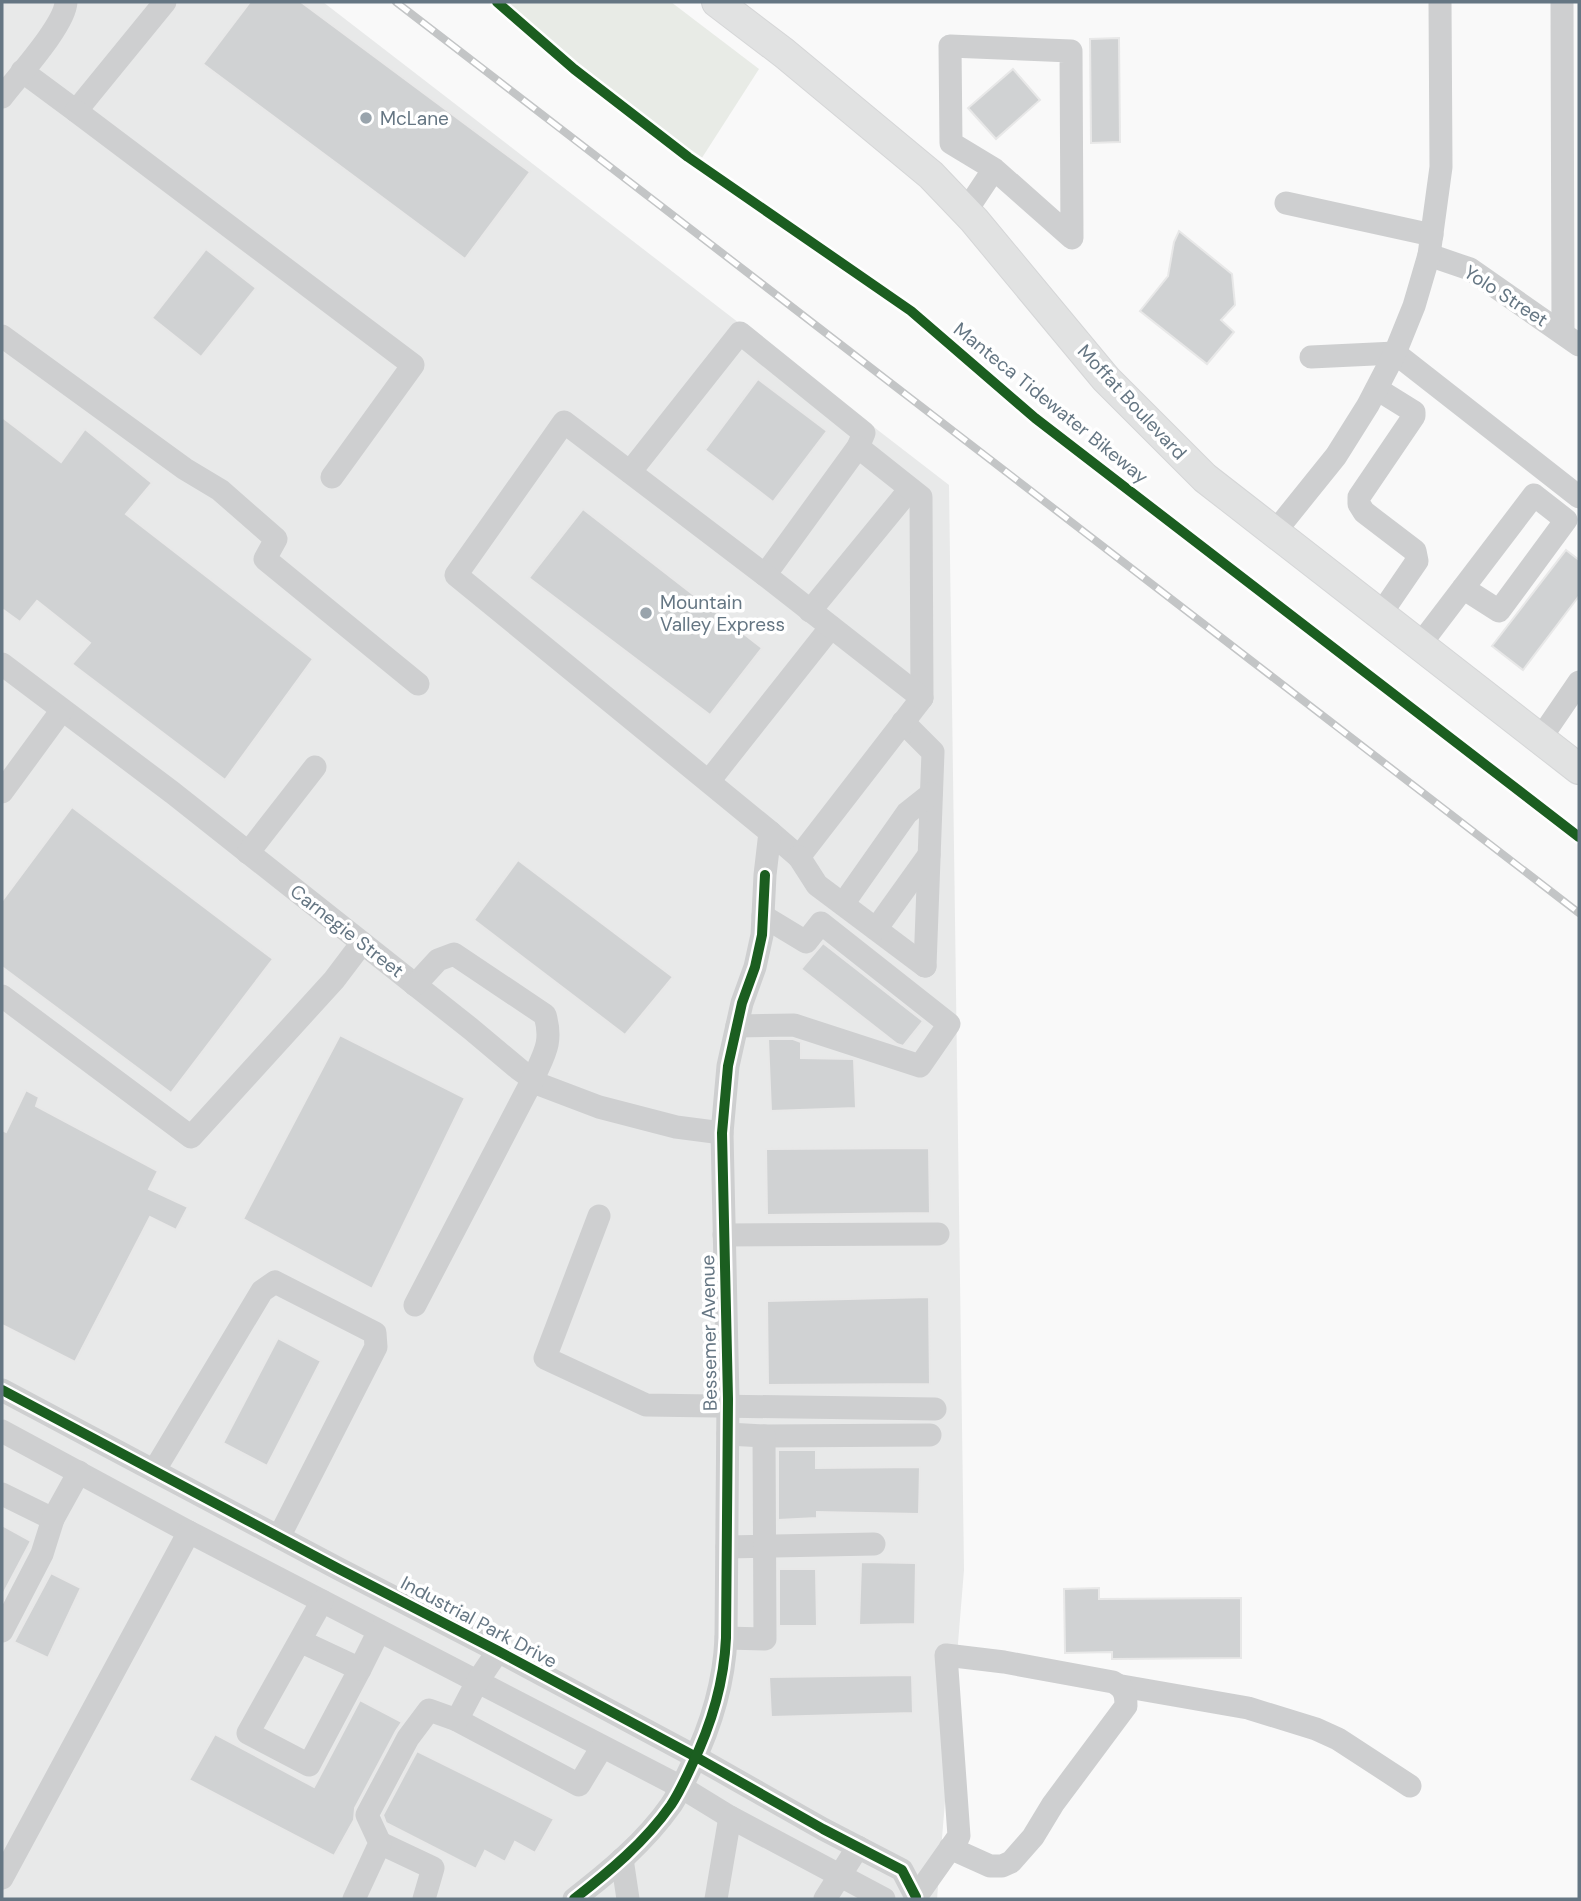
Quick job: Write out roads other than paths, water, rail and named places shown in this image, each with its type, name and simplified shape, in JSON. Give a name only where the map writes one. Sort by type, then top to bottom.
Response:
[{"type":"main road","name":"Moffat Boulevard","points":[[717,2],[784,53],[931,175],[966,211],[1106,379],[1205,478],[1579,769]]},
{"type":"street","points":[[2,97],[60,23],[66,2]]},
{"type":"street","points":[[76,111],[165,2]]},
{"type":"street","points":[[1273,533],[1336,456],[1368,405],[1395,353],[1414,306],[1430,245],[1440,167],[1440,2]]},
{"type":"street","points":[[1562,2],[1571,339]]},
{"type":"street","points":[[950,47],[1071,51],[1072,237],[994,169],[951,143],[950,47]]},
{"type":"street","points":[[22,71],[412,365],[331,477]]},
{"type":"street","points":[[966,211],[994,169]]},
{"type":"street","name":"Yolo Street","points":[[1286,203],[1430,245],[1470,269],[1571,339]]},
{"type":"street","points":[[630,472],[740,333],[864,433],[858,447],[765,575]]},
{"type":"street","points":[[2,336],[219,490],[276,539],[265,559],[418,684]]},
{"type":"street","points":[[1311,357],[1395,353],[1579,497]]},
{"type":"street","points":[[1377,389],[1414,412],[1414,416],[1359,497],[1359,504],[1364,512],[1417,555],[1417,561],[1380,615]]},
{"type":"street","points":[[904,722],[933,752],[925,966],[817,885],[799,857],[770,832],[456,575],[564,422],[922,698]]},
{"type":"street","points":[[799,857],[922,698],[920,497],[858,447]]},
{"type":"street","points":[[810,611],[909,489]]},
{"type":"street","points":[[1419,646],[1463,588],[1534,495],[1566,520],[1499,611],[1463,588]]},
{"type":"street","points":[[709,780],[831,627]]},
{"type":"street","name":"Carnegie Street","points":[[2,664],[173,793],[533,1079],[599,1107],[676,1128],[722,1133]]},
{"type":"street","points":[[1540,739],[1578,687]]},
{"type":"street","points":[[2,792],[62,710]]},
{"type":"street","points":[[248,853],[315,767]]},
{"type":"street","points":[[843,904],[907,813],[931,794]]},
{"type":"street","name":"Bessemer Avenue","points":[[574,1899],[622,1859],[671,1805],[696,1757],[712,1718],[719,1691],[726,1638],[728,1434],[722,1133],[728,1066],[742,1003],[755,967],[762,935],[770,832]]},
{"type":"street","points":[[876,929],[929,855]]},
{"type":"street","points":[[737,1026],[794,1025],[920,1066],[949,1024],[821,923],[806,942],[763,916]]},
{"type":"street","points":[[2,996],[191,1137],[334,980],[362,943]]},
{"type":"street","points":[[415,985],[438,960],[454,954],[545,1015],[549,1028],[549,1042],[533,1079],[415,1305]]},
{"type":"street","points":[[599,1216],[545,1358],[646,1405],[935,1409]]},
{"type":"street","points":[[724,1235],[938,1234]]},
{"type":"street","points":[[154,1471],[262,1291],[275,1282],[374,1333],[376,1347],[279,1537]]},
{"type":"street","name":"Industrial Park Drive","points":[[2,1390],[498,1651],[902,1870],[920,1898]]},
{"type":"street","points":[[2,1431],[190,1532],[681,1787],[730,1817],[885,1899],[920,1898],[959,1836],[946,1655],[1004,1662],[1248,1708],[1316,1729],[1338,1739],[1409,1786]]},
{"type":"street","points":[[728,1434],[930,1436]]},
{"type":"street","points":[[726,1638],[765,1639],[764,1436]]},
{"type":"street","points":[[2,1631],[42,1554],[53,1520],[79,1472]]},
{"type":"street","points":[[2,1494],[53,1520]]},
{"type":"street","points":[[2,1878],[190,1532]]},
{"type":"street","points":[[727,1547],[874,1544]]},
{"type":"street","points":[[322,1601],[248,1733],[309,1765],[379,1631]]},
{"type":"street","points":[[300,1641],[360,1669]]},
{"type":"street","points":[[457,1720],[477,1682],[498,1651]]},
{"type":"street","points":[[950,1848],[990,1866],[1002,1866],[1012,1862],[1033,1837],[1053,1804],[1126,1706],[1126,1694],[1122,1686]]},
{"type":"street","points":[[424,1899],[433,1868],[380,1843],[367,1815],[408,1738],[429,1710],[457,1720],[579,1785],[602,1747]]},
{"type":"street","points":[[716,1899],[730,1817]]},
{"type":"street","points":[[354,1899],[380,1843]]},
{"type":"street","points":[[825,1899],[858,1847]]},
{"type":"street","points":[[622,1859],[628,1899]]},
{"type":"railway","points":[[396,2],[1579,913]]},
{"type":"place","name":"McLane","points":[[366,118]]},
{"type":"place","name":"Mountain Valley Express","points":[[646,613]]}]
